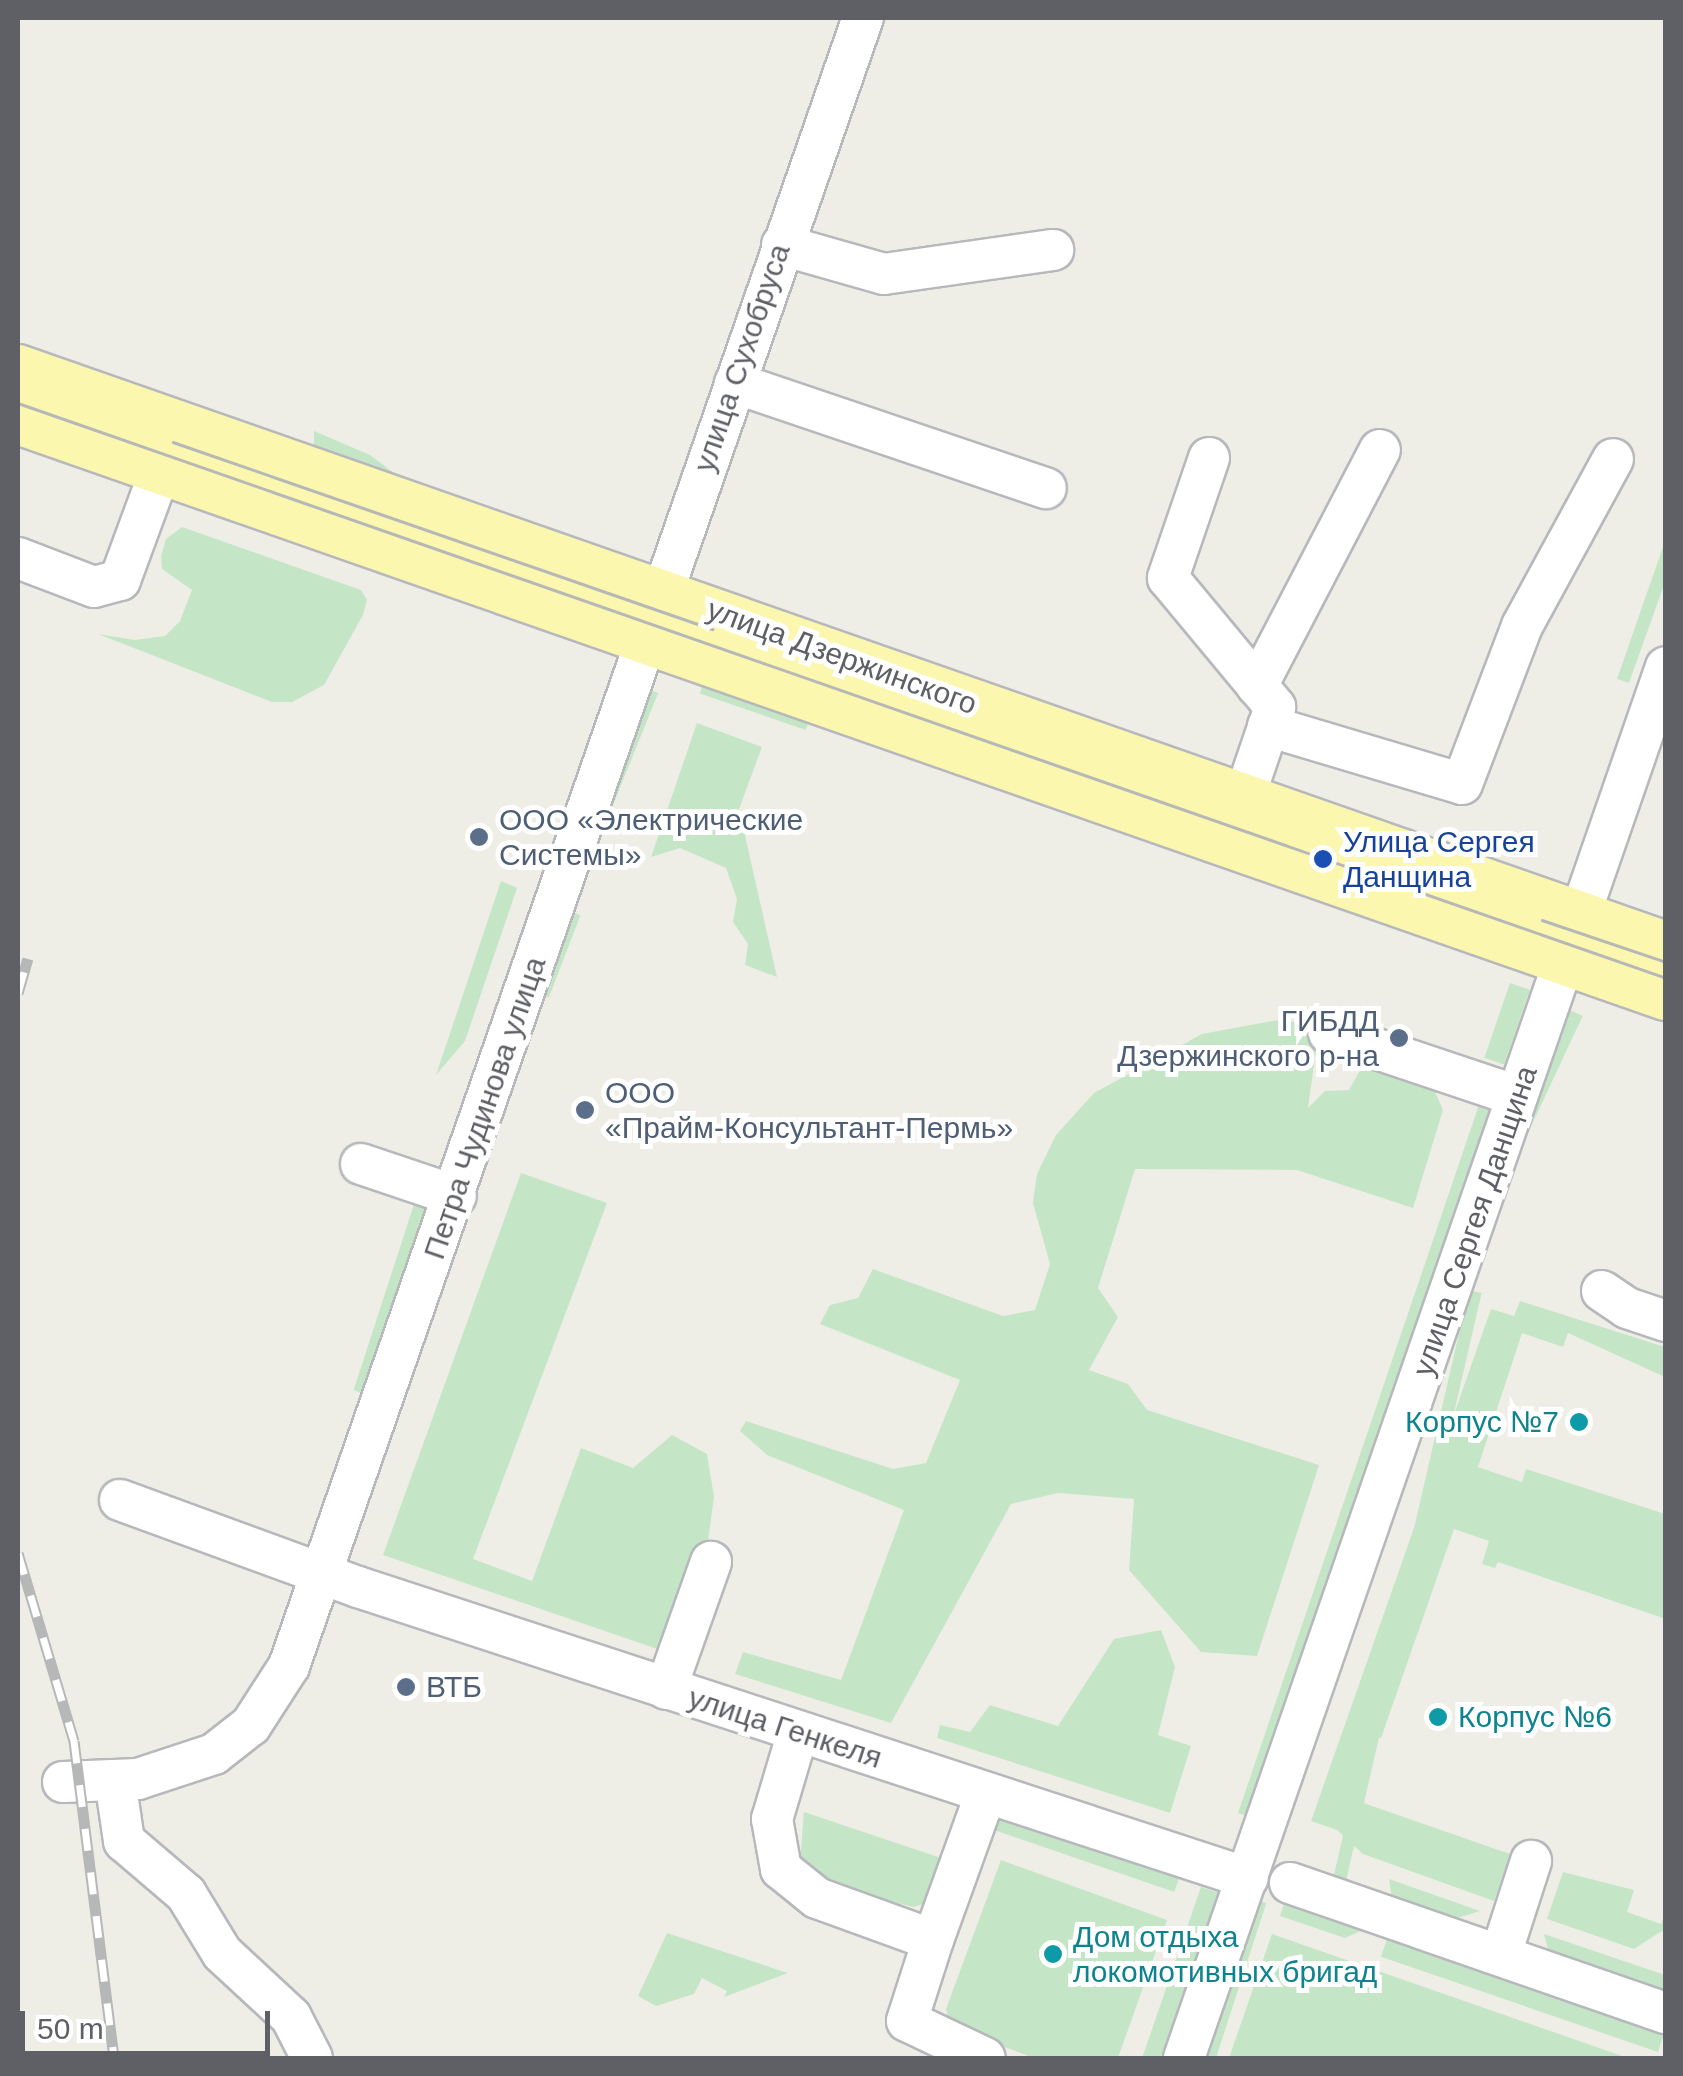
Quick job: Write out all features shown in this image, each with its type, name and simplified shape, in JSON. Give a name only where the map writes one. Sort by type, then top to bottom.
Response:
[{"type":"main road","name":"улица Дзержинского","points":[[18,370],[171,449],[645,640],[1570,939],[1666,948]]},
{"type":"main road","name":"улица Дзержинского","points":[[18,419],[171,449],[660,592],[1243,802],[1570,939],[1666,996]]},
{"type":"street","name":"улица Сухобруса","points":[[645,640],[862,18]]},
{"type":"street","points":[[782,245],[884,274],[1052,250]]},
{"type":"street","points":[[736,383],[1046,488]]},
{"type":"street","points":[[18,558],[94,587],[112,586],[128,571],[171,449]]},
{"type":"street","points":[[1257,686],[1380,450]]},
{"type":"street","points":[[1209,458],[1168,578],[1275,707],[1243,802]]},
{"type":"street","points":[[1268,726],[1462,784],[1522,626],[1613,459]]},
{"type":"street","name":"Петра Чудинова улица","points":[[63,1782],[116,1780],[190,1766],[251,1725],[289,1666],[456,1196],[645,640]]},
{"type":"street","name":"улица Сергея Данщина","points":[[1184,2058],[1666,666]]},
{"type":"street","points":[[1329,1033],[1518,1096]]},
{"type":"street","points":[[361,1164],[456,1196]]},
{"type":"street","points":[[1666,1300],[1606,1279],[1626,1308],[1666,1321]]},
{"type":"street","name":"улица Генкеля","points":[[120,1500],[323,1575],[1248,1878]]},
{"type":"street","points":[[666,1688],[710,1562]]},
{"type":"street","points":[[798,1732],[772,1819],[781,1869],[817,1898],[933,1940]]},
{"type":"street","points":[[116,1780],[124,1841],[194,1903],[222,1953],[291,2017],[312,2058]]},
{"type":"street","points":[[985,2058],[907,2021],[986,1793]]},
{"type":"street","points":[[1500,1954],[1531,1861]]},
{"type":"street","points":[[1290,1883],[1666,2013]]},
{"type":"green space","points":[[314,431],[370,455],[405,481],[314,449]]},
{"type":"green space","points":[[182,527],[361,590],[367,600],[363,615],[324,685],[292,702],[272,702],[98,634],[135,640],[165,636],[180,621],[192,590],[162,569],[161,556],[166,539]]},
{"type":"green space","points":[[1665,541],[1665,582],[1629,683],[1617,679]]},
{"type":"green space","points":[[703,684],[809,720],[806,730],[700,693]]},
{"type":"green space","points":[[648,689],[658,693],[583,880],[572,876]]},
{"type":"green space","points":[[697,723],[762,747],[739,809],[777,977],[745,965],[748,944],[733,922],[737,899],[726,868],[680,848],[651,857]]},
{"type":"green space","points":[[501,881],[517,888],[465,1041],[436,1075]]},
{"type":"green space","points":[[572,912],[580,915],[549,997],[540,994]]},
{"type":"green space","points":[[1510,983],[1530,990],[1504,1065],[1484,1058]]},
{"type":"green space","points":[[1570,1010],[1583,1016],[1519,1153],[1506,1147]]},
{"type":"green space","points":[[1283,1019],[1319,1029],[1308,1108],[1325,1091],[1349,1090],[1362,1067],[1433,1087],[1443,1110],[1413,1208],[1297,1170],[1135,1169],[1098,1288],[1118,1317],[1089,1370],[1128,1384],[1147,1410],[1319,1465],[1257,1656],[1201,1652],[1129,1570],[1134,1499],[1058,1493],[1011,1504],[891,1723],[735,1674],[743,1652],[841,1680],[904,1510],[767,1455],[740,1431],[746,1421],[893,1469],[926,1463],[960,1380],[820,1324],[830,1305],[858,1298],[873,1269],[1003,1316],[1035,1310],[1050,1264],[1033,1203],[1037,1174],[1056,1135],[1094,1093],[1202,1034]]},
{"type":"green space","points":[[1482,1096],[1502,1103],[1255,1819],[1238,1813]]},
{"type":"green space","points":[[521,1173],[607,1203],[473,1559],[532,1581],[581,1448],[633,1468],[672,1435],[707,1454],[714,1497],[706,1556],[669,1653],[383,1555]]},
{"type":"green space","points":[[414,1204],[436,1211],[375,1397],[354,1390]]},
{"type":"green space","points":[[1469,1290],[1482,1293],[1346,1879],[1334,1877]]},
{"type":"green space","points":[[1520,1301],[1665,1347],[1665,1377],[1568,1333],[1563,1347],[1522,1333],[1478,1467],[1522,1482],[1526,1469],[1665,1514],[1666,1619],[1498,1562],[1495,1568],[1482,1564],[1489,1541],[1454,1529],[1381,1738],[1373,1736],[1352,1799],[1510,1854],[1494,1901],[1363,1854],[1337,1830],[1311,1821],[1491,1309],[1514,1316]]},
{"type":"green space","points":[[1161,1630],[1175,1667],[1158,1735],[1191,1746],[1170,1813],[937,1738],[940,1725],[970,1732],[990,1705],[1058,1726],[1114,1639]]},
{"type":"green space","points":[[804,1812],[953,1862],[927,1903],[913,1907],[831,1886],[800,1860]]},
{"type":"green space","points":[[997,1814],[1179,1877],[1174,1892],[992,1829]]},
{"type":"green space","points":[[1001,1860],[1167,1920],[1118,2058],[1034,2058],[950,2026],[946,2009]]},
{"type":"green space","points":[[1563,1872],[1634,1890],[1627,1912],[1661,1924],[1665,1914],[1665,1929],[1634,1949],[1547,1919]]},
{"type":"green space","points":[[1389,1879],[1480,1911],[1451,1920],[1392,1899]]},
{"type":"green space","points":[[1201,1887],[1218,1893],[1161,2058],[1142,2058]]},
{"type":"green space","points":[[1286,1898],[1370,1927],[1345,1938],[1280,1916]]},
{"type":"green space","points":[[1254,1899],[1266,1903],[1216,2058],[1202,2058]]},
{"type":"green space","points":[[667,1933],[788,1973],[724,1997],[727,1991],[702,1978],[694,1994],[656,2006],[638,1996]]},
{"type":"green space","points":[[1389,1933],[1666,2028],[1658,2052],[1381,1957]]},
{"type":"green space","points":[[1272,1934],[1628,2058],[1229,2058]]},
{"type":"green space","points":[[1544,1934],[1665,1975],[1665,1997],[1550,1957]]},
{"type":"tram line","points":[[18,403],[1666,978]]},
{"type":"tram line","points":[[173,442],[712,629]]},
{"type":"tram line","points":[[1542,920],[1666,962]]},
{"type":"railway","points":[[18,993],[28,958]]},
{"type":"railway","points":[[18,1553],[74,1741],[114,2058]]},
{"type":"place","name":"ООО «Электрические Системы»","points":[[479,837]]},
{"type":"place","name":"Улица Сергея Данщина","points":[[1323,859]]},
{"type":"place","name":"ГИБДД Дзержинского р-на","points":[[1399,1038]]},
{"type":"place","name":"ООО «Прайм-Консультант-Пермь»","points":[[585,1110]]},
{"type":"place","name":"Корпус №7","points":[[1579,1422]]},
{"type":"place","name":"ВТБ","points":[[406,1687]]},
{"type":"place","name":"Корпус №6","points":[[1438,1717]]},
{"type":"place","name":"Дом отдыха локомотивных бригад","points":[[1053,1954]]}]
